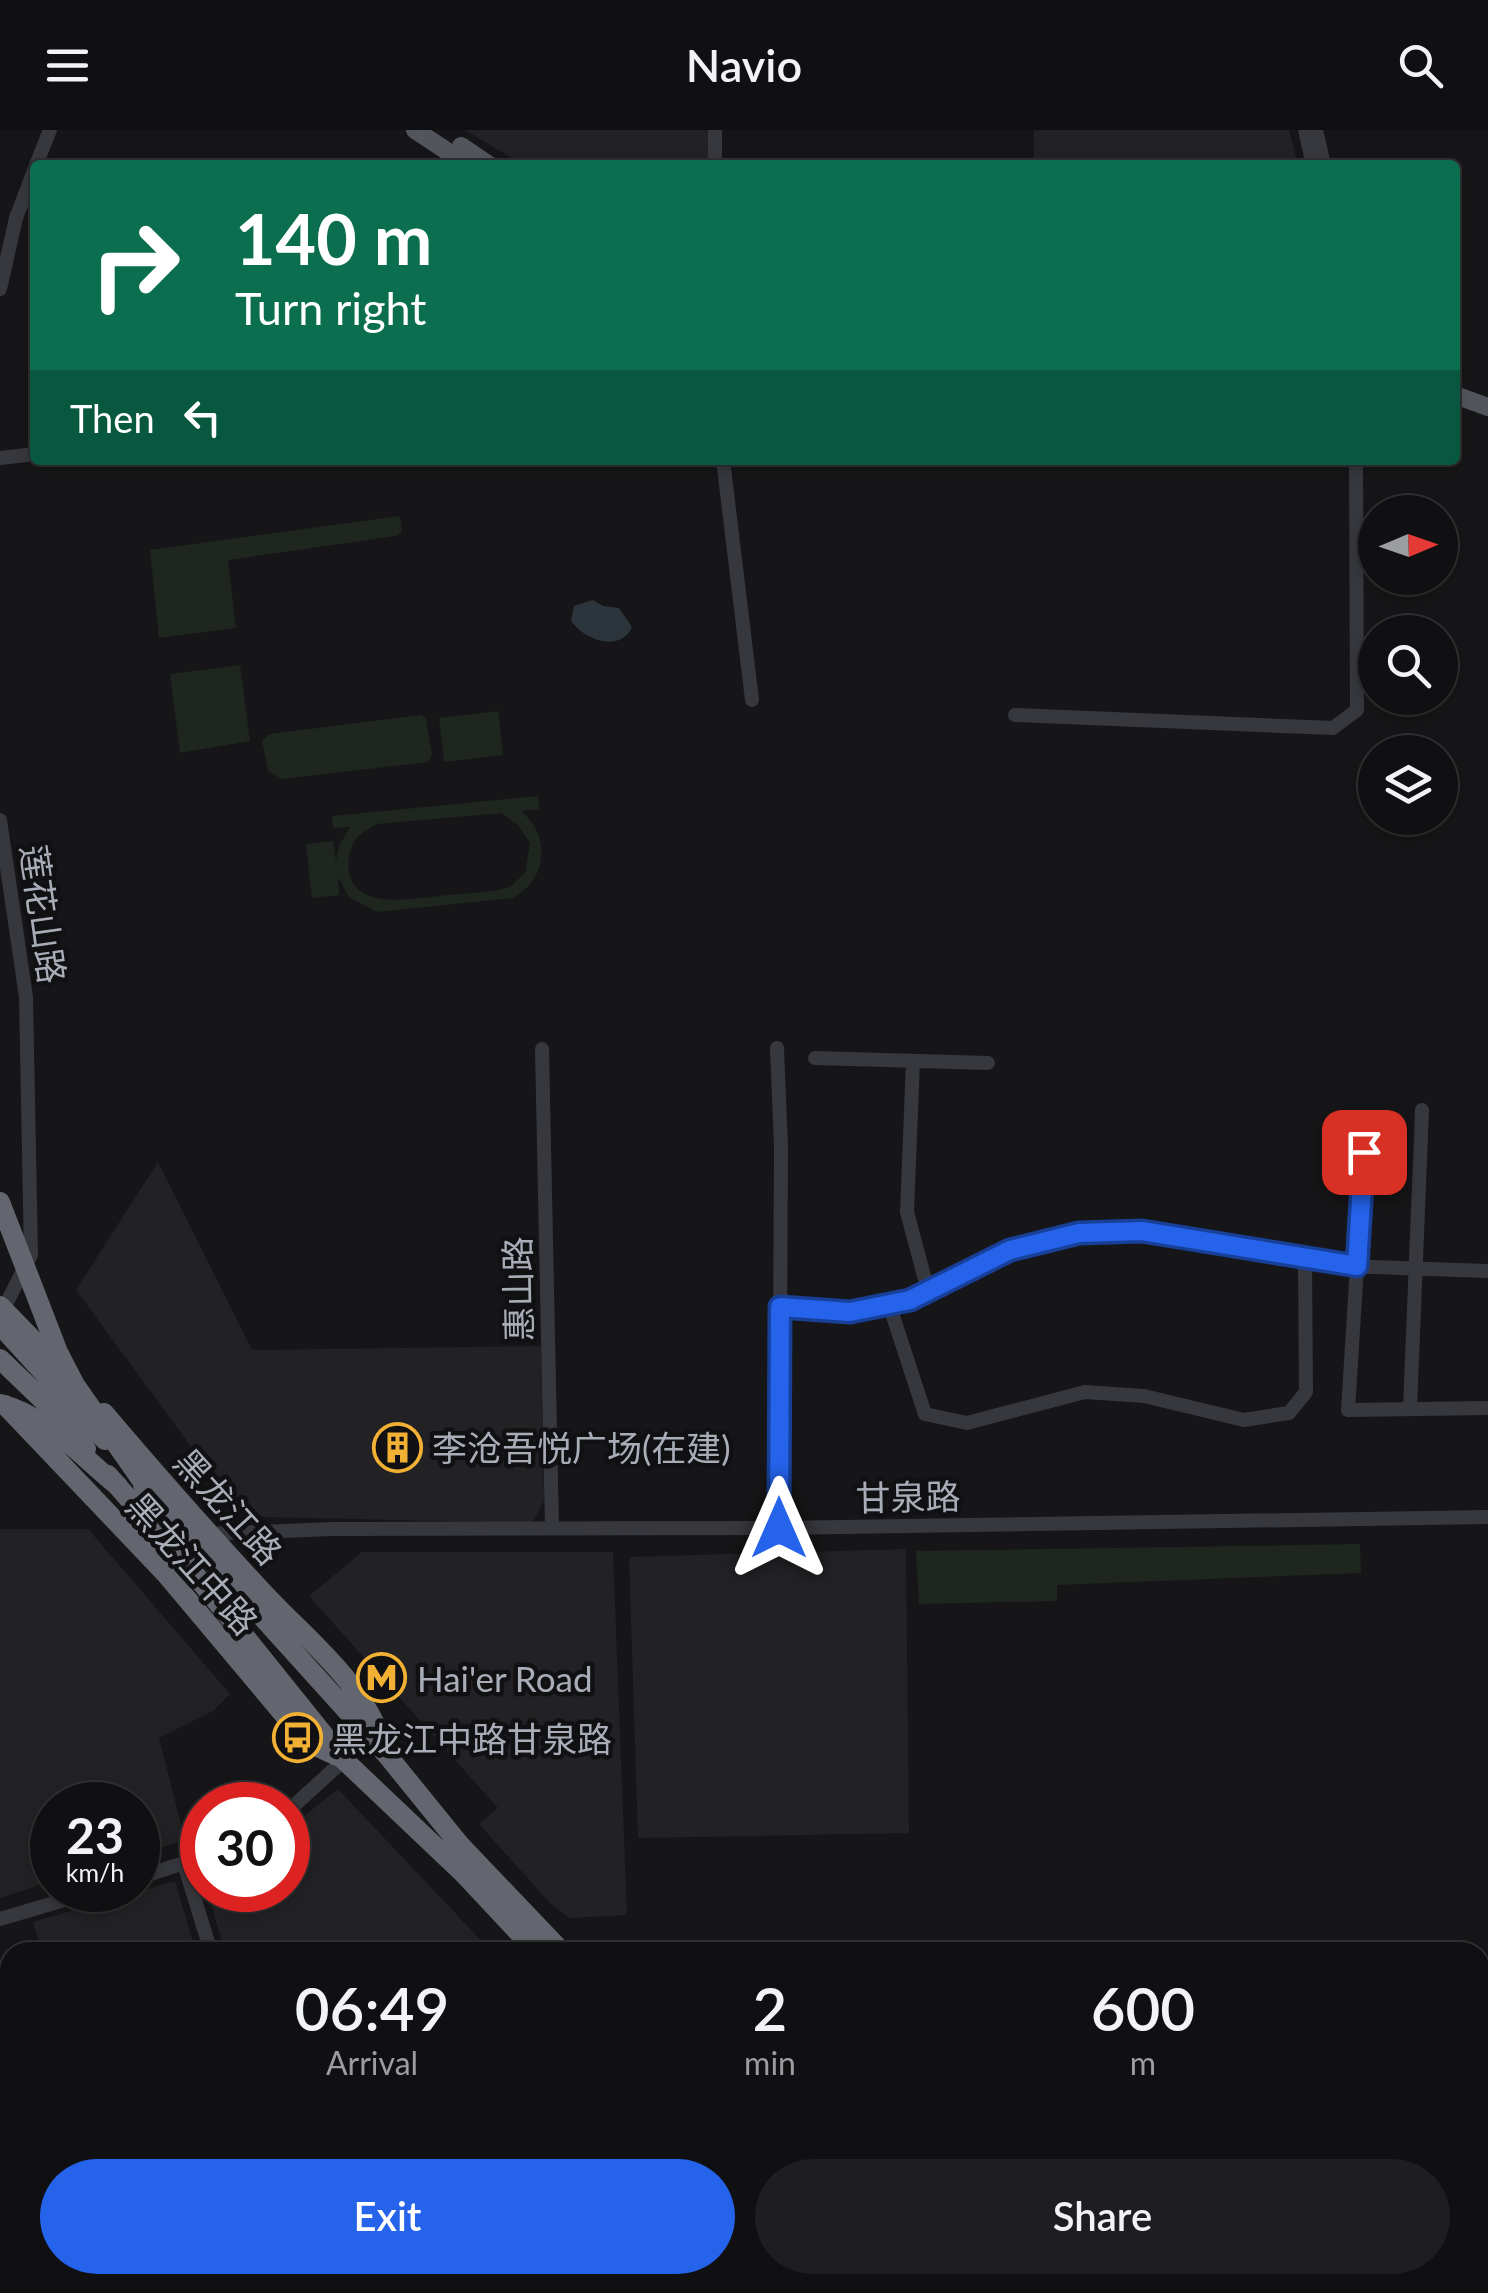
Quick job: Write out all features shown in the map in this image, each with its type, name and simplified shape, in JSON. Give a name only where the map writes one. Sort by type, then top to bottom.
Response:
[{"type":"highway","points":[[0,1202],[58,1352],[75,1385],[152,1494]]},
{"type":"highway","points":[[1,1314],[152,1494],[387,1755],[460,1845],[552,1942]]},
{"type":"highway","name":"黑龙江路","points":[[1,1314],[102,1410],[210,1534],[353,1683],[376,1722],[387,1755]]},
{"type":"highway","points":[[0,1359],[48,1405],[197,1578],[344,1760],[463,1873],[529,1942]]},
{"type":"highway","points":[[0,1402],[42,1423],[118,1486]]},
{"type":"highway","name":"黑龙江中路","points":[[0,1402],[166,1574],[307,1742],[344,1760]]},
{"type":"main road","points":[[415,130],[460,160]]},
{"type":"main road","points":[[436,130],[481,160]]},
{"type":"main road","points":[[1460,397],[1488,407]]},
{"type":"main road","points":[[1460,409],[1488,420]]},
{"type":"street","points":[[38,160],[50,130]]},
{"type":"street","points":[[715,130],[716,160]]},
{"type":"street","points":[[1305,130],[1312,160]]},
{"type":"street","points":[[1316,130],[1323,160]]},
{"type":"street","points":[[0,288],[16,218],[30,182]]},
{"type":"street","points":[[0,458],[30,455]]},
{"type":"street","points":[[724,465],[752,700]]},
{"type":"street","points":[[1015,715],[1333,728],[1357,710],[1356,465]]},
{"type":"street","name":"莲花山路","points":[[0,820],[26,996],[31,1256],[1,1314]]},
{"type":"street","points":[[777,1048],[781,1148],[779,1528]]},
{"type":"street","name":"惠山路","points":[[542,1049],[552,1528]]},
{"type":"street","points":[[815,1058],[988,1063]]},
{"type":"street","points":[[913,1061],[907,1212],[928,1291]]},
{"type":"street","points":[[1410,1409],[1422,1110]]},
{"type":"street","points":[[1364,1152],[1348,1410],[1488,1408]]},
{"type":"street","points":[[780,1307],[850,1312],[910,1300],[1010,1250],[1079,1233],[1142,1231],[1357,1266],[1488,1270]]},
{"type":"street","points":[[889,1304],[926,1414],[967,1423],[1085,1392],[1144,1396],[1244,1420],[1289,1413],[1306,1392],[1305,1259]]},
{"type":"street","name":"甘泉路","points":[[210,1534],[332,1529],[779,1528],[1488,1517]]},
{"type":"street","points":[[310,1791],[344,1760]]},
{"type":"street","points":[[0,1919],[30,1910]]},
{"type":"street","points":[[199,1912],[208,1942]]},
{"type":"shaded area","points":[[465,130],[713,130],[712,160],[516,160]]},
{"type":"shaded area","points":[[1034,130],[1289,130],[1297,160],[1034,160]]},
{"type":"shaded area","points":[[400,516],[402,532],[396,536],[228,560],[236,628],[159,638],[150,550]]},
{"type":"shaded area","points":[[593,600],[619,608],[632,627],[626,635],[619,640],[601,641],[576,627],[571,620],[574,606]]},
{"type":"shaded area","points":[[240,665],[250,741],[180,753],[170,674]]},
{"type":"shaded area","points":[[498,711],[503,755],[444,762],[439,718]]},
{"type":"shaded area","points":[[421,715],[426,718],[432,755],[428,762],[282,779],[268,771],[262,740],[270,734]]},
{"type":"shaded area","points":[[538,796],[539,809],[521,811],[537,832],[541,845],[539,869],[525,890],[513,898],[377,912],[349,897],[338,877],[339,895],[312,898],[306,844],[333,841],[336,861],[350,827],[333,828],[332,816]],"holes":[[[501,813],[518,825],[530,843],[525,873],[510,887],[418,899],[384,899],[357,888],[350,876],[349,858],[354,842],[377,824]]]},
{"type":"shaded area","points":[[158,1162],[252,1350],[541,1346],[544,1501],[532,1523],[263,1517],[228,1497],[76,1290]]},
{"type":"shaded area","points":[[0,1529],[88,1529],[230,1694],[213,1711],[159,1738],[180,1820],[180,1842],[160,1848],[160,1782],[30,1782],[30,1888],[0,1898]]},
{"type":"shaded area","points":[[1360,1544],[1361,1573],[1057,1585],[1057,1601],[919,1604],[916,1551]]},
{"type":"shaded area","points":[[906,1549],[909,1833],[638,1838],[629,1557]]},
{"type":"shaded area","points":[[362,1552],[613,1552],[627,1915],[569,1918],[549,1902],[479,1824],[498,1808],[309,1596]]},
{"type":"shaded area","points":[[338,1789],[483,1942],[222,1942],[213,1912],[310,1912],[310,1811]]},
{"type":"shaded area","points":[[175,1881],[180,1912],[184,1912],[193,1942],[39,1942],[33,1922],[68,1912],[160,1912],[160,1885]]},
{"type":"place","name":"李沧吾悦广场(在建)","points":[[397,1447]]},
{"type":"place","name":"Hai'er Road","points":[[382,1678]]},
{"type":"place","name":"黑龙江中路甘泉路","points":[[297,1738]]},
{"type":"route","points":[[779,1528],[780,1307],[850,1312],[910,1300],[1010,1250],[1079,1233],[1142,1231],[1357,1266],[1364,1152]]}]
